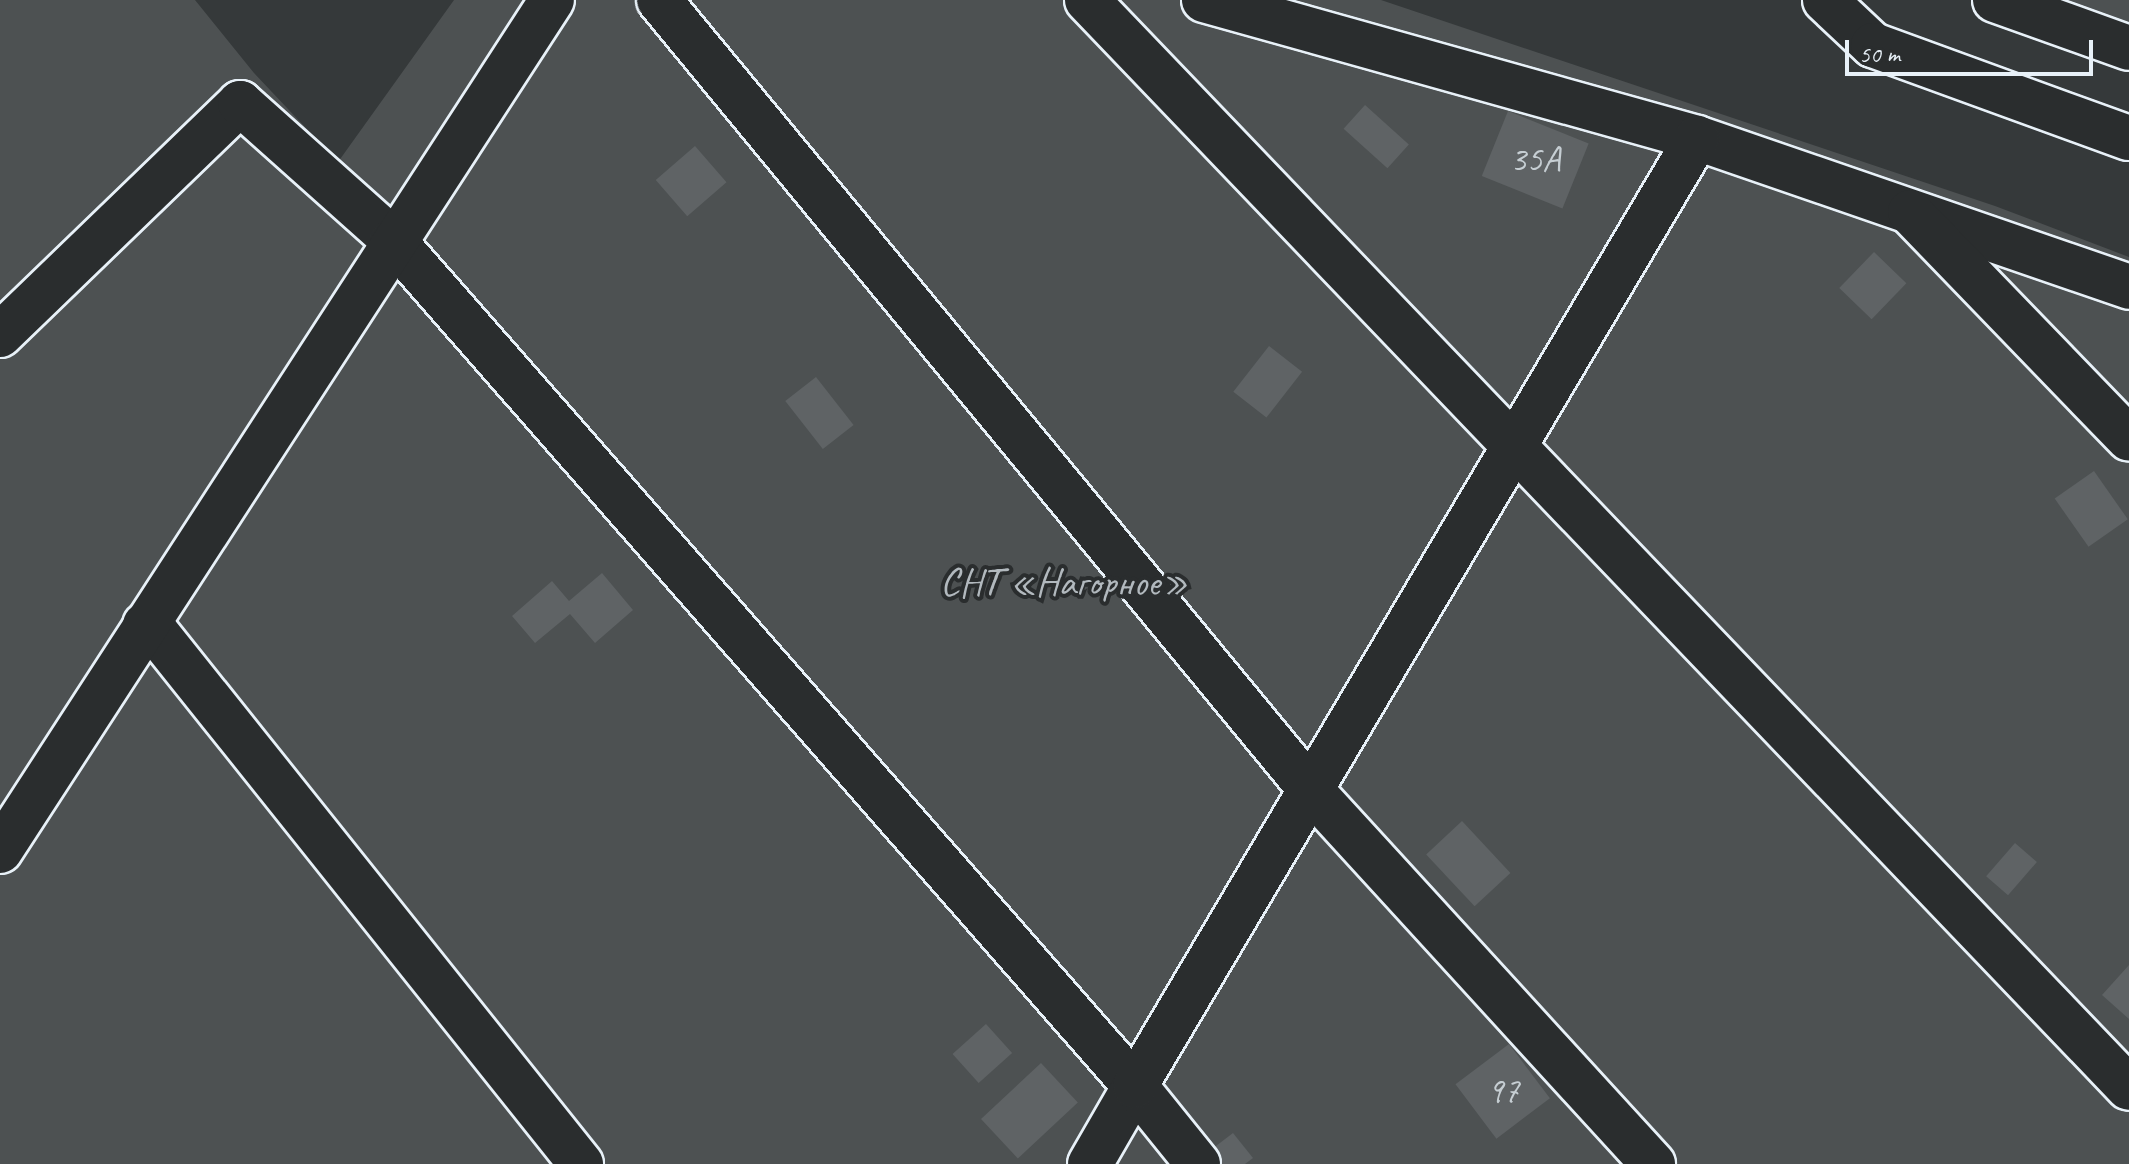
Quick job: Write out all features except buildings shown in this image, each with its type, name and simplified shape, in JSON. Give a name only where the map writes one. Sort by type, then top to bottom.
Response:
[{"type":"street","points":[[0,851],[393,240],[552,0]]},
{"type":"street","points":[[659,0],[1311,790],[1653,1164]]},
{"type":"street","points":[[1087,0],[2129,1088]]},
{"type":"street","points":[[1204,0],[1697,138],[1903,205],[2129,287]]},
{"type":"street","points":[[1825,0],[1873,45],[2129,138]]},
{"type":"street","points":[[1995,0],[2129,48]]},
{"type":"street","points":[[0,335],[240,103],[393,240],[1135,1086],[1198,1164]]},
{"type":"street","points":[[1090,1164],[1697,138]]},
{"type":"street","points":[[1903,205],[2129,439]]},
{"type":"street","points":[[145,625],[156,632],[581,1164]]},
{"type":"green space","name":"СНТ «Нагорное»","points":[[0,0],[195,0],[254,73],[338,162],[454,0],[1381,0],[1995,206],[2129,257],[2129,1164],[0,1164]]},
{"type":"green space","points":[[1982,0],[2129,0],[2129,55]]}]
